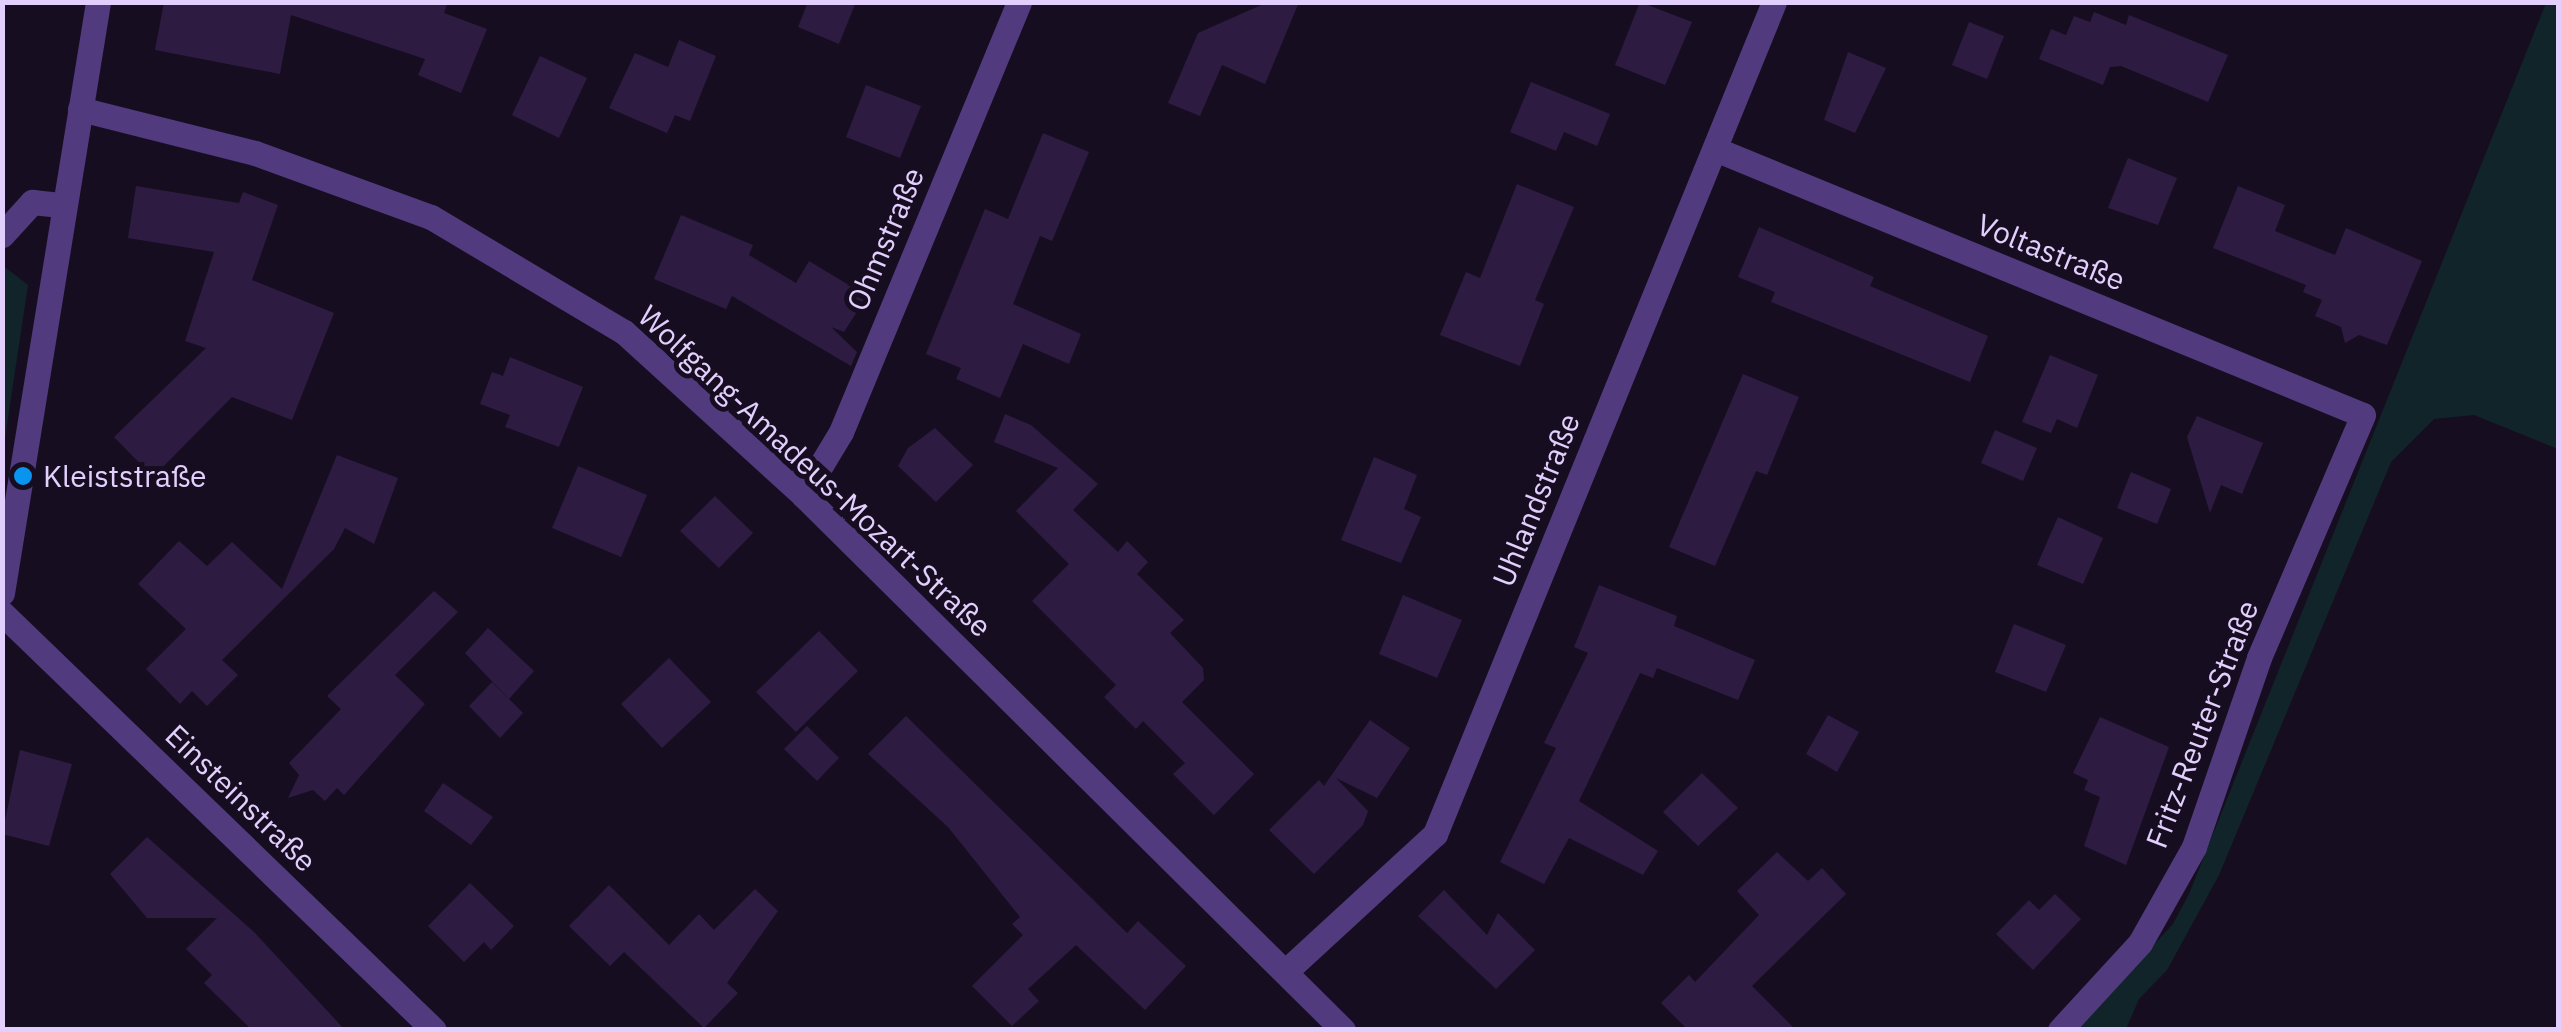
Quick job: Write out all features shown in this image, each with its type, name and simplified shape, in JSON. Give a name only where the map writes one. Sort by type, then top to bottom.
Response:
[{"type":"street","points":[[2,593],[98,2]]},
{"type":"street","name":"Ohmstraße","points":[[803,495],[841,432],[1019,2]]},
{"type":"street","name":"Uhlandstraße","points":[[1285,972],[1435,834],[1774,2]]},
{"type":"street","name":"Wolfgang-Amadeus-Mozart-Straße","points":[[80,109],[255,153],[431,217],[624,332],[803,495],[1343,1030]]},
{"type":"street","name":"Voltastraße","points":[[1715,149],[2363,416]]},
{"type":"street","points":[[2,234],[32,202],[63,205]]},
{"type":"street","name":"Fritz-Reuter-Straße","points":[[2060,1030],[2140,943],[2194,847],[2259,658],[2363,416]]},
{"type":"street","name":"Einsteinstraße","points":[[2,613],[434,1030]]},
{"type":"shaded area","points":[[2546,3],[2558,3],[2558,449],[2474,415],[2434,419],[2391,462],[2219,875],[2167,970],[2139,999],[2126,1029],[2075,1030],[2173,924],[2189,894]]},
{"type":"shaded area","points":[[2,265],[28,285],[3,451],[2,451]]},
{"type":"building","points":[[164,2],[448,2],[444,13],[487,29],[461,93],[418,75],[425,59],[291,15],[280,74],[155,50]]},
{"type":"building","points":[[808,2],[856,2],[839,44],[798,27]]},
{"type":"building","points":[[1268,2],[1299,2],[1265,84],[1222,65],[1200,116],[1168,103],[1198,33]]},
{"type":"building","points":[[1640,2],[1692,22],[1665,85],[1615,65]]},
{"type":"building","points":[[2094,12],[2126,25],[2129,15],[2228,55],[2208,102],[2121,66],[2110,67],[2103,85],[2039,59],[2051,29],[2066,35],[2074,16],[2090,22]]},
{"type":"building","points":[[1969,22],[2004,36],[1987,79],[1952,65]]},
{"type":"building","points":[[679,40],[716,56],[690,121],[675,115],[667,133],[609,108],[635,53],[668,67]]},
{"type":"building","points":[[1848,52],[1886,68],[1855,133],[1824,120]]},
{"type":"building","points":[[540,56],[587,78],[559,138],[512,115]]},
{"type":"building","points":[[1531,82],[1610,114],[1597,146],[1564,132],[1556,151],[1510,132]]},
{"type":"building","points":[[866,85],[921,106],[900,158],[846,137]]},
{"type":"building","points":[[1043,133],[1089,152],[1052,241],[1040,236],[1013,304],[1081,334],[1069,364],[1023,344],[1000,398],[956,379],[961,368],[926,354],[985,209],[1008,219]]},
{"type":"building","points":[[2128,158],[2177,178],[2158,225],[2108,208]]},
{"type":"building","points":[[1517,184],[1574,207],[1535,300],[1544,304],[1520,366],[1440,335],[1466,272],[1480,278]]},
{"type":"building","points":[[136,186],[239,203],[243,192],[278,205],[252,280],[334,313],[292,420],[232,397],[153,477],[114,437],[206,348],[185,341],[214,252],[128,238]]},
{"type":"building","points":[[2238,186],[2285,205],[2275,231],[2335,255],[2346,228],[2422,261],[2387,345],[2359,335],[2345,343],[2341,327],[2315,316],[2322,300],[2303,292],[2306,285],[2213,248]]},
{"type":"building","points":[[681,215],[753,245],[749,255],[796,283],[809,261],[867,296],[844,332],[831,327],[857,352],[851,366],[732,296],[726,309],[654,279]]},
{"type":"building","points":[[1759,227],[1874,277],[1870,286],[1988,336],[1970,382],[1771,302],[1775,292],[1738,277]]},
{"type":"building","points":[[2050,355],[2098,375],[2077,428],[2057,419],[2051,433],[2022,422]]},
{"type":"building","points":[[510,357],[583,387],[559,447],[505,427],[510,415],[480,404],[492,372],[503,376]]},
{"type":"building","points":[[1743,374],[1799,397],[1767,475],[1756,471],[1715,566],[1669,547]]},
{"type":"building","points":[[1005,414],[1031,425],[1098,484],[1073,510],[1118,552],[1127,541],[1148,562],[1137,574],[1184,620],[1170,633],[1203,668],[1204,680],[1182,702],[1254,774],[1214,815],[1173,774],[1185,763],[1143,721],[1136,729],[1104,697],[1116,685],[1032,601],[1069,564],[1016,511],[1058,468],[994,442]]},
{"type":"building","points":[[2197,416],[2263,443],[2242,494],[2221,485],[2210,513],[2187,437]]},
{"type":"building","points":[[935,428],[973,465],[936,502],[898,466],[908,448]]},
{"type":"building","points":[[1995,430],[2037,448],[2023,481],[1981,463]]},
{"type":"building","points":[[337,455],[398,478],[374,544],[345,528],[334,549],[222,660],[238,675],[207,706],[192,691],[180,704],[146,669],[186,629],[138,584],[179,541],[207,566],[232,542],[282,589]]},
{"type":"building","points":[[1374,457],[1417,475],[1404,509],[1421,517],[1401,563],[1341,540]]},
{"type":"building","points":[[578,466],[647,495],[621,557],[552,528]]},
{"type":"building","points":[[2131,472],[2171,489],[2157,524],[2117,508]]},
{"type":"building","points":[[715,496],[753,533],[719,568],[680,531]]},
{"type":"building","points":[[2058,517],[2103,538],[2083,584],[2037,565]]},
{"type":"building","points":[[1599,585],[1677,616],[1674,626],[1755,660],[1738,700],[1657,668],[1653,678],[1640,673],[1579,801],[1658,851],[1643,875],[1569,838],[1544,884],[1500,862],[1556,748],[1544,743],[1588,653],[1574,647]]},
{"type":"building","points":[[434,591],[458,612],[395,675],[425,704],[344,795],[337,788],[325,801],[313,790],[288,798],[299,775],[289,763],[341,709],[327,696]]},
{"type":"building","points":[[1403,595],[1462,620],[1437,678],[1379,654]]},
{"type":"building","points":[[2014,624],[2066,645],[2046,692],[1995,672]]},
{"type":"building","points":[[488,628],[534,671],[509,699],[465,653]]},
{"type":"building","points":[[819,631],[858,671],[796,732],[756,692]]},
{"type":"building","points":[[669,658],[711,702],[662,748],[621,704]]},
{"type":"building","points":[[492,682],[523,713],[500,738],[469,706]]},
{"type":"building","points":[[1828,715],[1859,732],[1837,772],[1806,754]]},
{"type":"building","points":[[906,716],[1127,933],[1138,921],[1186,966],[1145,1010],[1076,945],[1028,989],[1039,1001],[1012,1026],[972,986],[1023,935],[1012,924],[1020,917],[948,827],[868,754]]},
{"type":"building","points":[[2100,717],[2169,747],[2126,865],[2084,846],[2100,797],[2084,790],[2088,780],[2073,773]]},
{"type":"building","points":[[1370,720],[1410,748],[1377,798],[1336,778],[1368,811],[1363,825],[1314,874],[1269,830],[1319,780],[1324,786]]},
{"type":"building","points":[[807,726],[839,758],[817,781],[784,749]]},
{"type":"building","points":[[20,750],[72,764],[49,846],[2,834]]},
{"type":"building","points":[[1702,773],[1738,808],[1698,846],[1663,812]]},
{"type":"building","points":[[443,783],[493,817],[471,845],[424,811]]},
{"type":"building","points":[[147,837],[254,932],[345,1030],[252,1030],[204,983],[212,975],[186,949],[217,918],[147,918],[110,874]]},
{"type":"building","points":[[1777,852],[1808,881],[1822,868],[1846,894],[1752,986],[1796,1030],[1688,1030],[1661,1003],[1689,975],[1695,982],[1759,915],[1737,891]]},
{"type":"building","points":[[470,883],[514,926],[491,950],[484,942],[464,962],[428,926]]},
{"type":"building","points":[[609,885],[669,945],[699,914],[714,930],[755,889],[778,911],[727,983],[738,993],[704,1028],[624,952],[610,966],[569,926]]},
{"type":"building","points":[[1444,890],[1487,935],[1498,913],[1535,950],[1496,989],[1418,916]]},
{"type":"building","points":[[2055,894],[2081,919],[2033,970],[1996,934],[2029,900],[2039,910]]},
{"type":"place","name":"Kleiststraße","points":[[23,476]]}]
